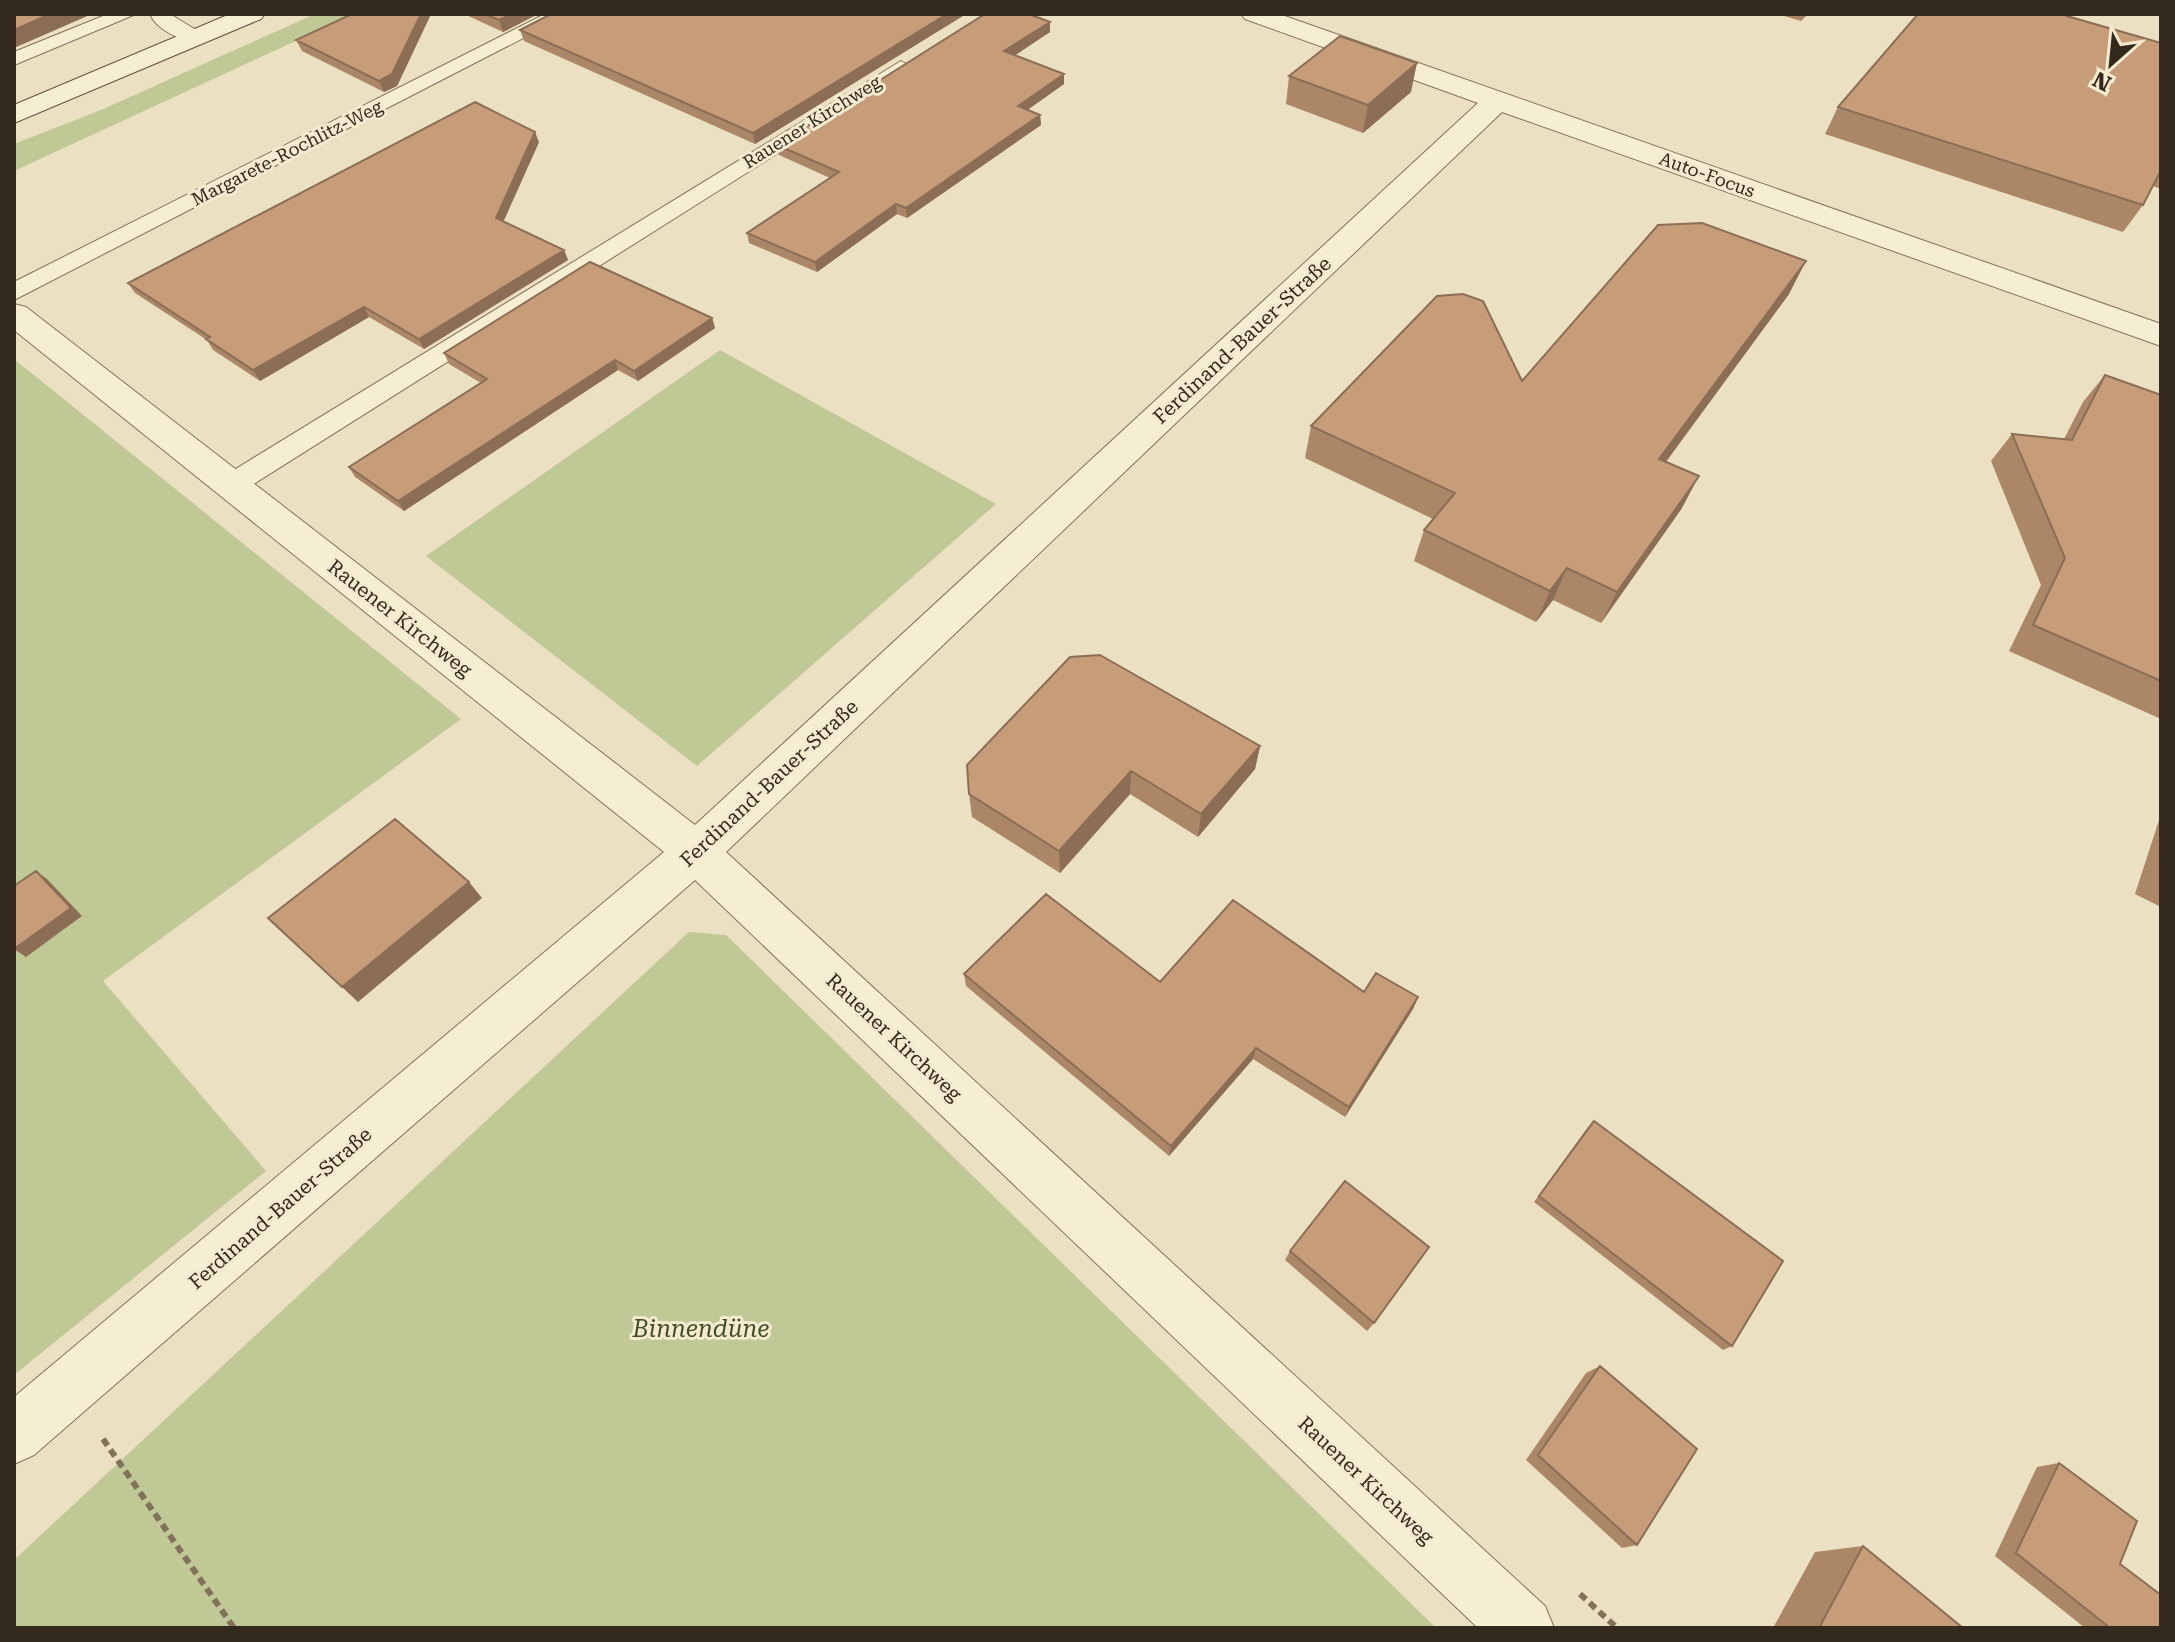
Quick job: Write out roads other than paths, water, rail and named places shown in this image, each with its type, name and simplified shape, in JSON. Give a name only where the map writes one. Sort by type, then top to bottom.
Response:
[{"type":"street","points":[[14,115],[252,14]]},
{"type":"street","name":"Auto-Focus","points":[[1254,14],[2161,336]]},
{"type":"street","name":"Ferdinand-Bauer-Straße","points":[[14,1435],[696,852],[1498,100]]},
{"type":"street","name":"Rauener Kirchweg","points":[[14,314],[696,852],[1523,1628]]},
{"type":"lane","points":[[14,59],[44,42],[126,14]]},
{"type":"lane","points":[[160,14],[163,21],[199,38]]},
{"type":"lane","name":"Margarete-Rochlitz-Weg","points":[[14,292],[560,14]]},
{"type":"lane","name":"Rauener Kirchweg","points":[[231,485],[919,56]]},
{"type":"park label","name":"Binnendüne","points":[[701,1329]]}]
